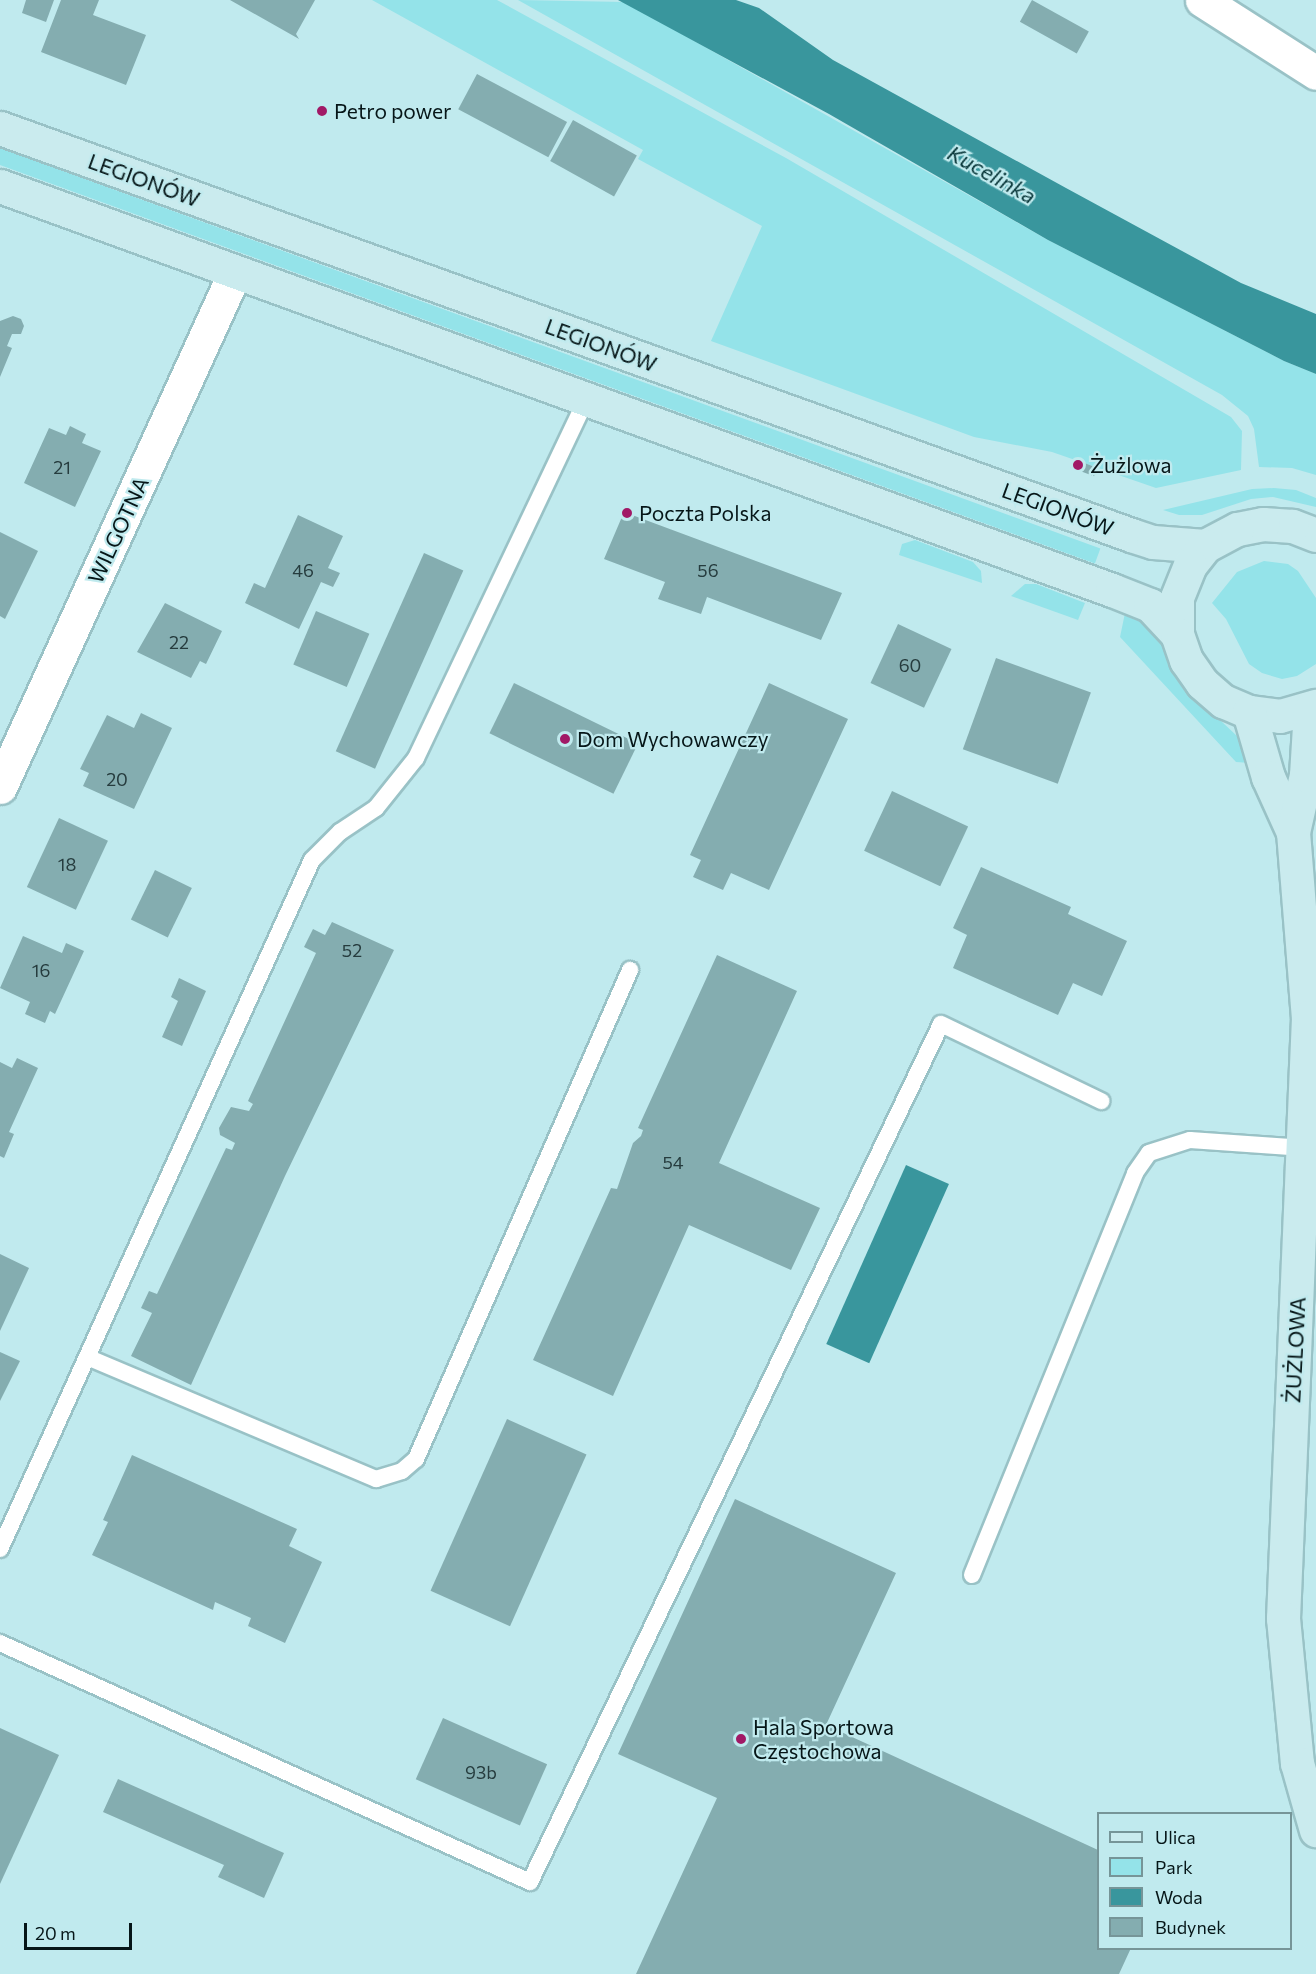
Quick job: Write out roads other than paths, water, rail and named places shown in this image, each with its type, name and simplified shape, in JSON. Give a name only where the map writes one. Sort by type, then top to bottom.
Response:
[{"type":"street","points":[[1202,0],[1316,74]]},
{"type":"street","name":"LEGIONÓW","points":[[0,128],[1131,535],[1153,542],[1205,546]]},
{"type":"street","points":[[0,186],[1150,605],[1178,634]]},
{"type":"street","name":"WILGOTNA","points":[[0,787],[236,272]]},
{"type":"street","points":[[1313,708],[1280,716],[1249,712],[1223,701],[1202,683],[1186,660],[1178,634],[1178,598],[1190,565],[1205,546],[1237,528],[1263,524],[1292,526],[1316,535]]},
{"type":"street","name":"ŻUŻLOWA","points":[[1313,708],[1306,775],[1293,832],[1308,1017],[1305,1148],[1283,1618],[1297,1762],[1316,1830]]},
{"type":"street","name":"ŻUŻLOWA","points":[[1249,712],[1268,777],[1293,832]]},
{"type":"lane","points":[[0,1549],[312,860],[340,832],[376,808],[416,758],[586,400]]},
{"type":"lane","points":[[87,1357],[376,1479],[402,1471],[416,1459],[630,970]]},
{"type":"lane","points":[[0,1642],[530,1882],[941,1024],[1101,1101]]},
{"type":"lane","points":[[972,1575],[1135,1173],[1149,1153],[1190,1140],[1305,1148]]},
{"type":"water","name":"Kucelinka","points":[[618,0],[736,0],[759,8],[833,60],[1241,283],[1316,314],[1316,374],[1284,361],[1048,240],[829,114]]},
{"type":"water","points":[[906,1165],[949,1184],[869,1363],[826,1344]]},
{"type":"place","name":"Petro power","points":[[322,111]]},
{"type":"place","name":"Żużlowa","points":[[1078,465]]},
{"type":"place","name":"Poczta Polska","points":[[627,513]]},
{"type":"place","name":"Dom Wychowawczy","points":[[565,739]]},
{"type":"place","name":"Hala Sportowa Częstochowa","points":[[741,1739]]}]
